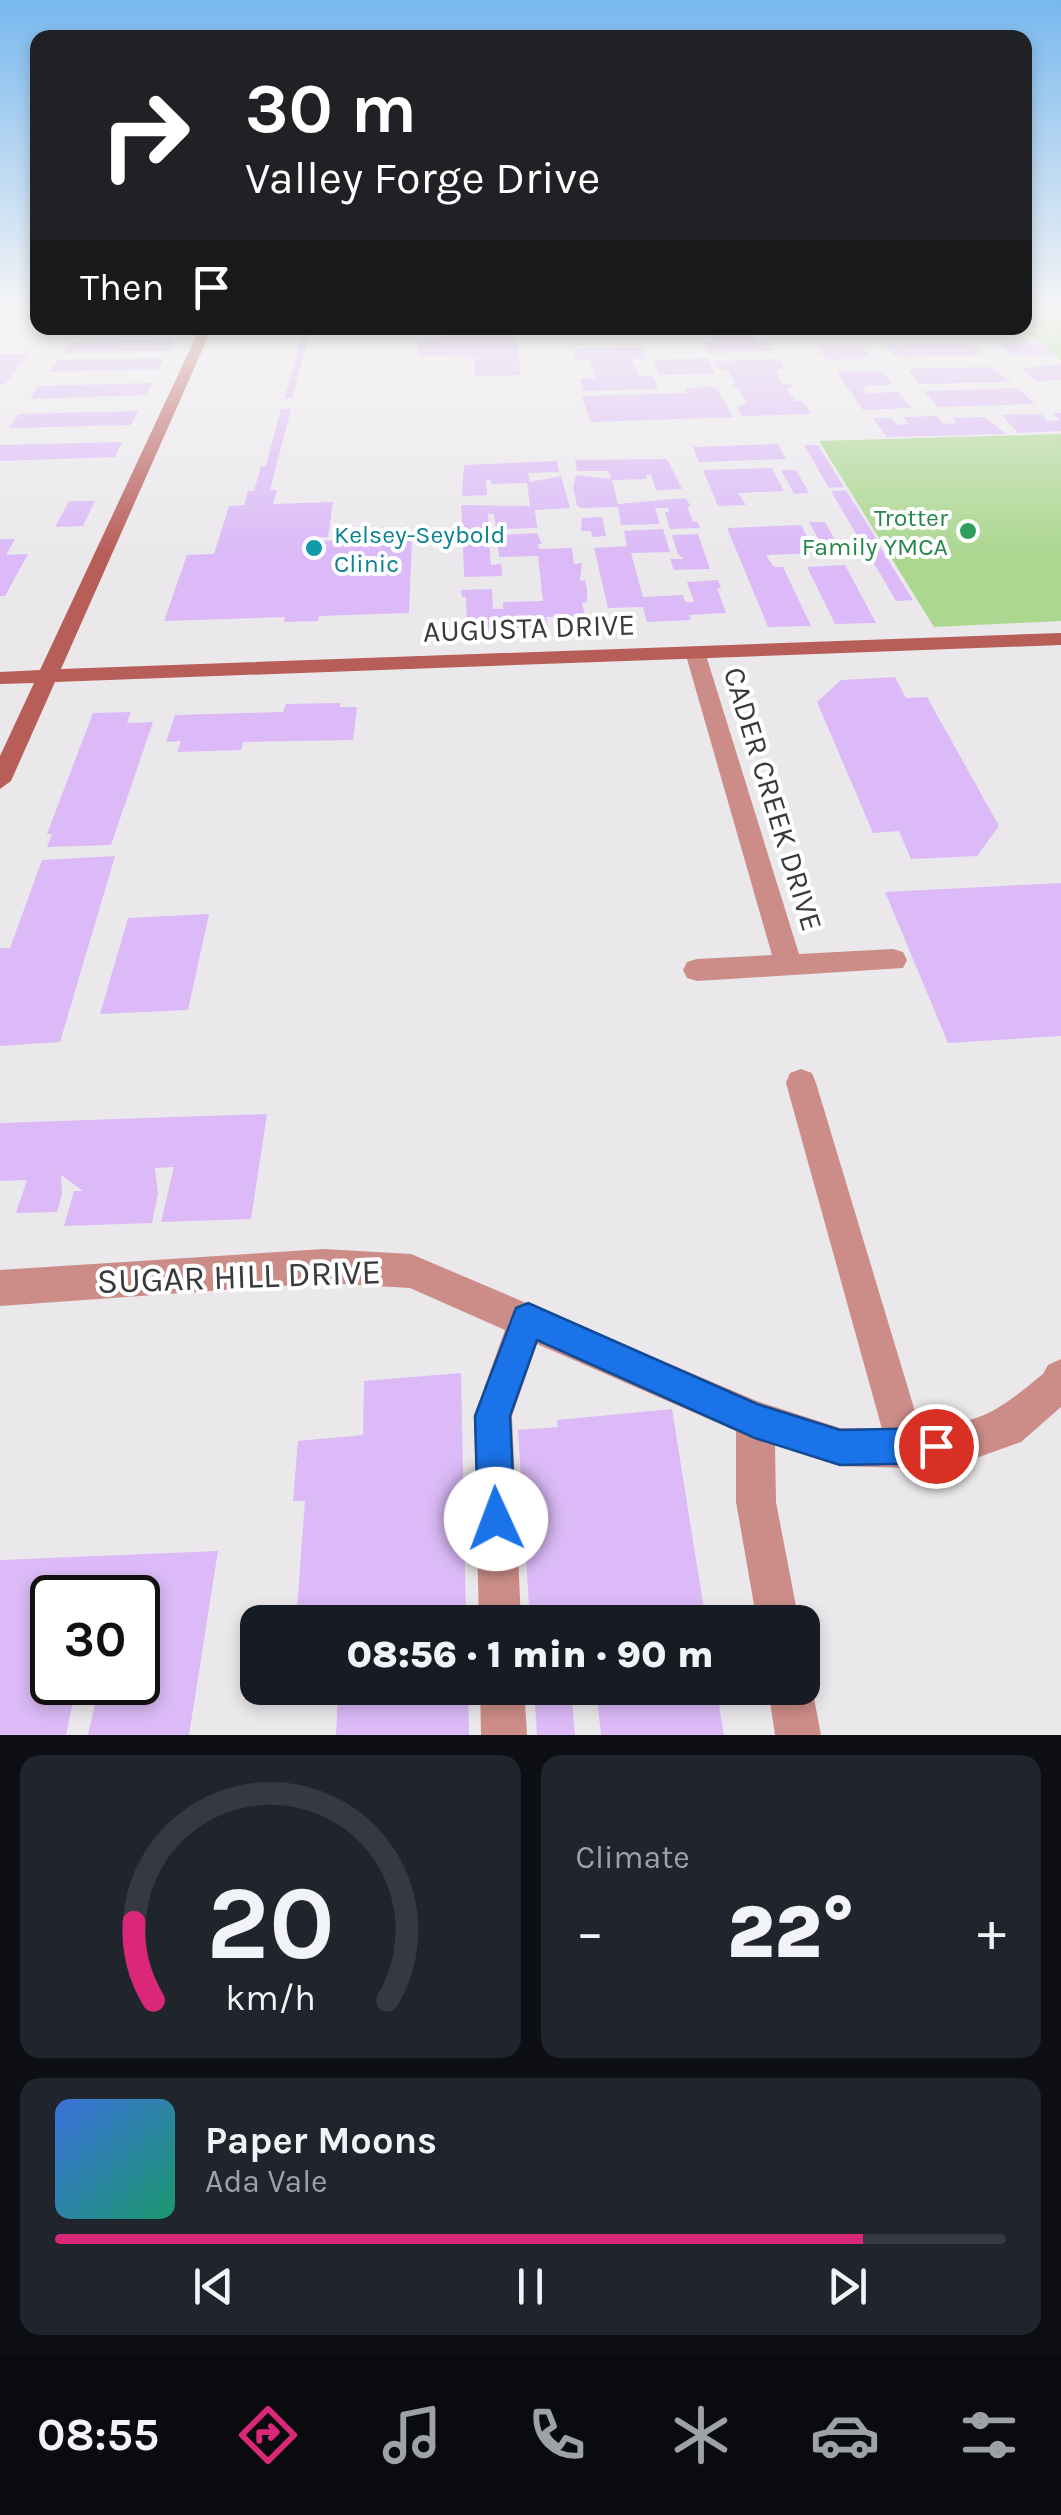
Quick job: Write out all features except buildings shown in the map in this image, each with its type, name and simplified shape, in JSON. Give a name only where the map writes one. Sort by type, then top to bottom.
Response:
[{"type":"street","points":[[0,781],[178,390]]},
{"type":"street","name":"AUGUSTA DRIVE","points":[[0,678],[1061,639]]},
{"type":"street","name":"CADER CREEK DRIVE","points":[[695,652],[789,965]]},
{"type":"street","name":"CADER CREEK DRIVE","points":[[697,970],[893,960]]},
{"type":"street","points":[[801,1083],[908,1448]]},
{"type":"street","name":"SUGAR HILL DRIVE","points":[[0,1288],[324,1266],[411,1271],[755,1420],[840,1447],[908,1448],[965,1442],[1007,1428],[1056,1387],[1061,1378]]},
{"type":"street","points":[[499,1605],[493,1416],[528,1320]]},
{"type":"street","points":[[755,1420],[756,1502],[775,1605]]},
{"type":"street","points":[[503,1705],[504,1735]]},
{"type":"street","points":[[793,1705],[798,1735]]},
{"type":"green space","name":"Trotter Family YMCA","points":[[1061,434],[1061,621],[934,627],[819,441]]},
{"type":"place","name":"Trotter Family YMCA","points":[[968,531]]},
{"type":"place","name":"Kelsey-Seybold Clinic","points":[[314,548]]},
{"type":"route","points":[[496,1519],[493,1416],[528,1320],[755,1420],[840,1447],[936,1446]]}]
